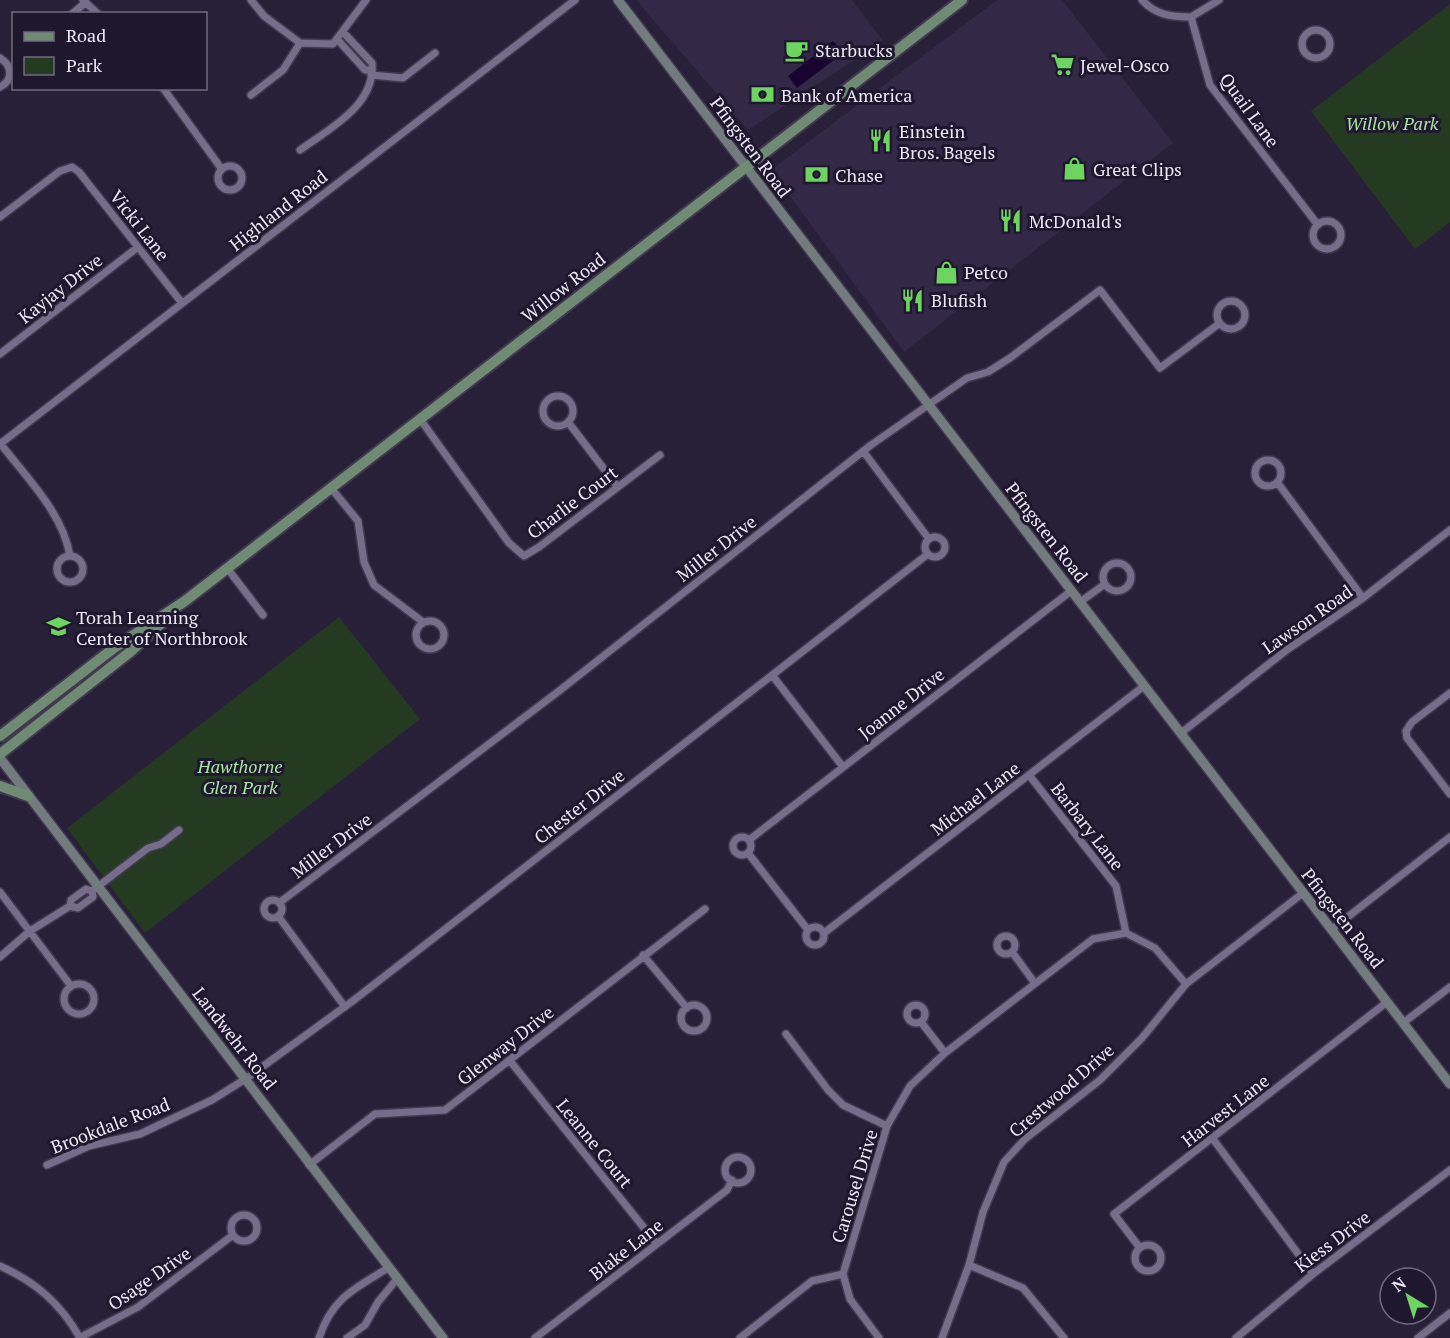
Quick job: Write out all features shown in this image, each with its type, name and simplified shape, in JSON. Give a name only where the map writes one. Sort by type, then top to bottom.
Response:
[{"type":"main road","name":"Pfingsten Road","points":[[618,0],[1450,1084]]},
{"type":"main road","name":"Willow Road","points":[[0,736],[114,648],[184,601],[963,0]]},
{"type":"main road","name":"Willow Road","points":[[0,756],[130,652],[184,601]]},
{"type":"main road","name":"Landwehr Road","points":[[0,756],[94,889],[246,1078],[309,1165],[443,1338]]},
{"type":"main road","points":[[0,786],[28,796]]},
{"type":"street","points":[[251,0],[264,16],[300,43],[333,44],[366,0]]},
{"type":"street","name":"Highland Road","points":[[0,443],[575,0]]},
{"type":"street","points":[[1142,0],[1155,12],[1167,16],[1191,17],[1219,0]]},
{"type":"street","points":[[84,1],[96,12]]},
{"type":"street","name":"Quail Lane","points":[[1191,17],[1210,85],[1318,225]]},
{"type":"street","points":[[1315,30],[1324,32],[1330,45],[1326,54],[1318,58],[1309,56],[1302,45],[1304,36],[1315,30]]},
{"type":"street","points":[[300,150],[358,106],[371,73],[372,63],[343,32]]},
{"type":"street","points":[[337,39],[360,65],[371,73],[403,78],[435,53]]},
{"type":"street","points":[[251,95],[284,70],[300,43]]},
{"type":"street","points":[[0,58],[11,62],[9,79],[0,87]]},
{"type":"street","points":[[164,90],[221,168]]},
{"type":"street","name":"Vicki Lane","points":[[0,217],[60,171],[72,167],[79,172],[182,303]]},
{"type":"street","name":"Quail Lane","points":[[1327,222],[1335,224],[1341,237],[1337,245],[1329,249],[1317,245],[1314,232],[1318,225],[1327,222]]},
{"type":"street","name":"Kayjay Drive","points":[[0,354],[138,247]]},
{"type":"street","name":"Miller Drive","points":[[279,903],[559,691],[863,451],[967,378],[988,372],[1010,358],[1100,290],[1160,368],[1220,323]]},
{"type":"street","points":[[1234,301],[1241,306],[1245,314],[1239,326],[1231,328],[1220,323],[1217,314],[1221,306],[1234,301]]},
{"type":"street","points":[[561,396],[569,400],[573,409],[568,422],[559,426],[549,423],[543,409],[548,400],[561,396]]},
{"type":"street","name":"Charlie Court","points":[[420,419],[509,543],[524,556],[539,548],[660,455]]},
{"type":"street","points":[[568,422],[617,486]]},
{"type":"street","points":[[0,443],[53,512],[68,545],[70,556]]},
{"type":"street","points":[[863,451],[930,539]]},
{"type":"street","points":[[1277,482],[1363,598]]},
{"type":"street","points":[[331,488],[358,521],[364,562],[374,585],[423,622],[432,621],[442,628],[443,641],[436,648],[427,649],[418,644],[416,635],[423,622]]},
{"type":"street","name":"Lawson Road","points":[[1181,733],[1288,650],[1363,598],[1450,530]]},
{"type":"street","points":[[930,539],[941,539],[945,546],[939,556],[928,554],[926,546],[930,539]]},
{"type":"street","name":"Chester Drive","points":[[246,1078],[345,1007],[928,554]]},
{"type":"street","points":[[1119,563],[1129,570],[1130,583],[1124,589],[1112,590],[1105,584],[1104,572],[1110,565],[1119,563]]},
{"type":"street","points":[[227,568],[263,615]]},
{"type":"street","points":[[1080,602],[1105,584]]},
{"type":"street","name":"Joanne Drive","points":[[749,840],[1071,591]]},
{"type":"street","points":[[772,675],[843,767]]},
{"type":"street","name":"Michael Lane","points":[[824,933],[1144,686]]},
{"type":"street","points":[[1450,693],[1412,722],[1406,731],[1407,738],[1450,794]]},
{"type":"street","name":"Barbary Lane","points":[[1029,776],[1116,886],[1126,933]]},
{"type":"street","points":[[0,957],[30,931],[70,906],[78,908],[93,897],[94,889],[148,848],[161,844],[179,830]]},
{"type":"street","points":[[739,837],[749,840],[751,848],[748,853],[737,853],[734,844],[739,837]]},
{"type":"street","points":[[1331,930],[1450,837]]},
{"type":"street","points":[[748,853],[808,930]]},
{"type":"street","points":[[0,892],[72,986]]},
{"type":"street","name":"Crestwood Drive","points":[[942,1338],[969,1265],[983,1212],[1004,1162],[1025,1139],[1100,1080],[1142,1038],[1186,984],[1303,893]]},
{"type":"street","points":[[268,901],[279,903],[282,908],[278,916],[270,917],[264,909],[268,901]]},
{"type":"street","name":"Glenway Drive","points":[[309,1165],[375,1114],[445,1110],[705,909]]},
{"type":"street","points":[[278,916],[345,1007]]},
{"type":"street","points":[[817,927],[824,933],[820,944],[812,945],[806,938],[808,930],[817,927]]},
{"type":"street","points":[[1126,933],[1155,948],[1186,984]]},
{"type":"street","name":"Carousel Drive","points":[[843,1274],[887,1126],[910,1086],[945,1053],[1034,982],[1094,939],[1126,933]]},
{"type":"street","points":[[1012,952],[1034,982]]},
{"type":"street","points":[[643,955],[687,1008]]},
{"type":"street","points":[[84,985],[91,991],[94,1001],[86,1012],[72,1012],[66,1005],[64,996],[72,986],[84,985]]},
{"type":"street","points":[[1403,1023],[1450,987]]},
{"type":"street","name":"Harvest Lane","points":[[1140,1248],[1114,1214],[1387,1002]]},
{"type":"street","points":[[921,1022],[945,1053]]},
{"type":"street","points":[[786,1034],[828,1090],[843,1105],[887,1126]]},
{"type":"street","name":"Leanne Court","points":[[510,1061],[657,1244]]},
{"type":"street","name":"Brookdale Road","points":[[47,1165],[89,1146],[140,1134],[212,1100],[246,1078]]},
{"type":"street","points":[[1213,1139],[1312,1274]]},
{"type":"street","name":"Kiess Drive","points":[[1236,1338],[1312,1274],[1450,1170]]},
{"type":"street","name":"Blake Lane","points":[[535,1338],[727,1190],[732,1180]]},
{"type":"street","name":"Osage Drive","points":[[79,1338],[138,1307],[233,1235]]},
{"type":"street","points":[[969,1265],[1023,1288],[1064,1338]]},
{"type":"street","points":[[0,1266],[26,1278],[45,1292],[68,1317],[79,1338]]},
{"type":"street","points":[[319,1338],[328,1314],[342,1297],[388,1268]]},
{"type":"street","points":[[740,1338],[812,1281],[843,1274],[850,1299],[879,1338]]},
{"type":"street","points":[[347,1338],[365,1325],[378,1302],[397,1279]]},
{"type":"street","points":[[1418,1338],[1450,1313]]},
{"type":"shaded area","points":[[636,0],[852,0],[883,41],[748,130]]},
{"type":"shaded area","points":[[997,0],[1062,0],[1173,143],[904,352],[771,170]]},
{"type":"shaded area","points":[[833,41],[843,53],[797,88],[788,76]]},
{"type":"green space","name":"Willow Park","points":[[1450,4],[1450,222],[1415,249],[1311,111]]},
{"type":"green space","name":"Hawthorne Glen Park","points":[[339,617],[420,719],[145,933],[67,828]]},
{"type":"place","name":"Starbucks","points":[[797,50]]},
{"type":"place","name":"Jewel-Osco","points":[[1062,65]]},
{"type":"place","name":"Bank of America","points":[[763,95]]},
{"type":"place","name":"Einstein Bros. Bagels","points":[[881,141]]},
{"type":"place","name":"Great Clips","points":[[1075,169]]},
{"type":"place","name":"Chase","points":[[817,175]]},
{"type":"place","name":"McDonald's","points":[[1011,221]]},
{"type":"place","name":"Petco","points":[[946,272]]},
{"type":"place","name":"Blufish","points":[[913,300]]},
{"type":"place","name":"Torah Learning Center of Northbrook","points":[[58,627]]}]
